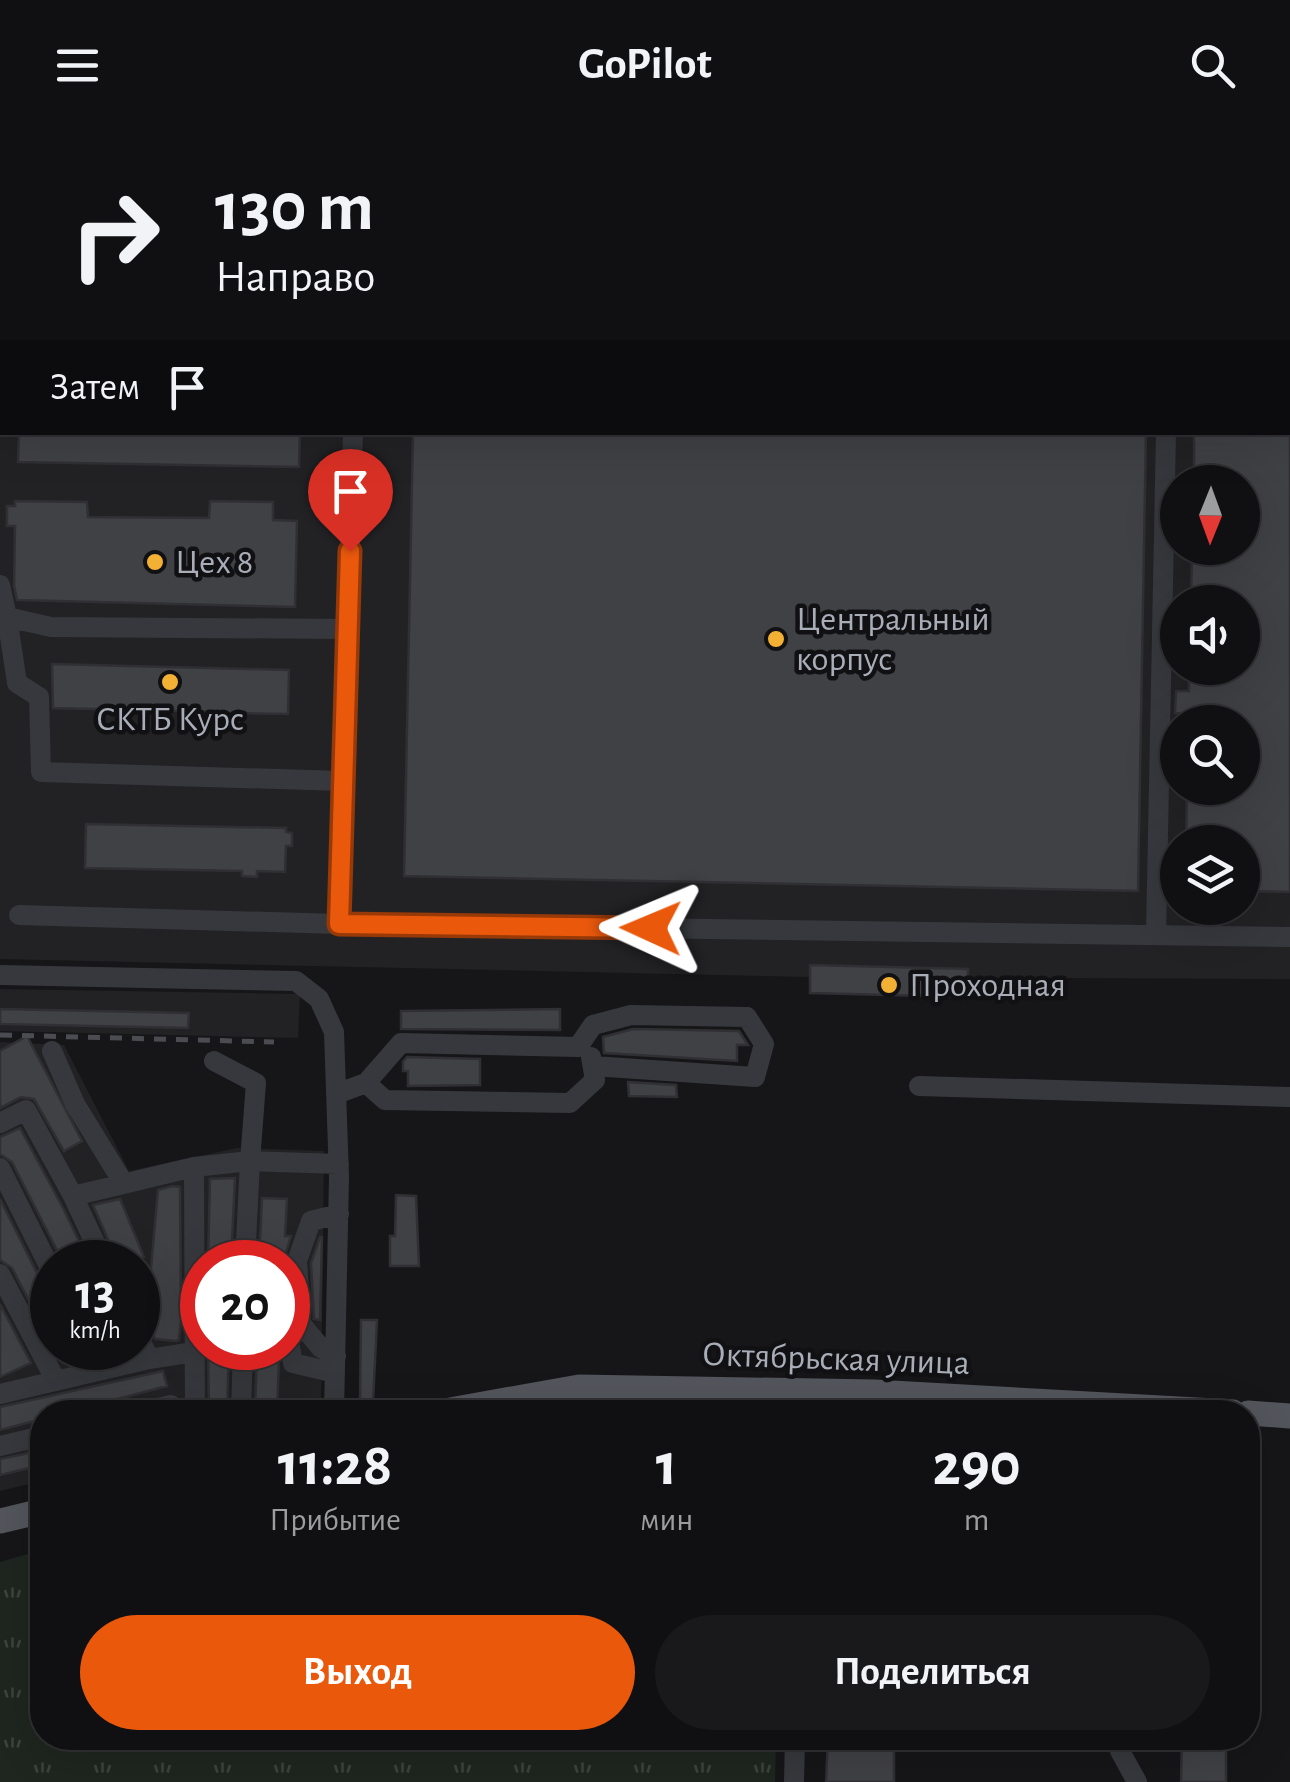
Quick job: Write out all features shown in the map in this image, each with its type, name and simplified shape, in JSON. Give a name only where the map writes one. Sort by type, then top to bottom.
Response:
[{"type":"main road","name":"Октябрьская улица","points":[[580,1400],[874,1392],[978,1400]]},
{"type":"main road","points":[[1260,1414],[1290,1416]]},
{"type":"main road","points":[[0,1521],[30,1514]]},
{"type":"street","points":[[339,924],[354,435]]},
{"type":"street","points":[[1156,935],[1166,435]]},
{"type":"street","points":[[0,586],[16,683],[38,697],[40,772],[343,781]]},
{"type":"street","points":[[7,617],[51,627],[348,630]]},
{"type":"street","points":[[19,915],[339,924],[1290,936]]},
{"type":"street","points":[[0,975],[296,981],[319,999],[334,1032],[339,1164],[334,1400]]},
{"type":"street","points":[[578,1047],[593,1025],[631,1015],[747,1017],[764,1044],[755,1078],[593,1066]]},
{"type":"street","points":[[336,1094],[366,1082],[402,1042],[578,1047],[592,1057],[594,1080],[570,1102],[385,1100],[366,1082]]},
{"type":"street","points":[[52,1051],[75,1104],[124,1184]]},
{"type":"street","points":[[214,1061],[256,1083],[246,1240]]},
{"type":"street","points":[[920,1086],[1290,1097]]},
{"type":"street","points":[[0,1123],[26,1110],[94,1240]]},
{"type":"street","points":[[73,1196],[194,1167],[250,1161],[339,1164]]},
{"type":"street","points":[[194,1167],[194,1240]]},
{"type":"street","points":[[0,1168],[36,1240]]},
{"type":"street","points":[[304,1240],[311,1221],[338,1214]]},
{"type":"street","points":[[0,1274],[56,1380]]},
{"type":"street","points":[[310,1335],[336,1364]]},
{"type":"street","points":[[310,1363],[336,1364]]},
{"type":"street","points":[[1,1390],[102,1370]]},
{"type":"street","points":[[194,1370],[195,1400]]},
{"type":"street","points":[[242,1370],[242,1400]]},
{"type":"street","points":[[0,1446],[30,1439]]},
{"type":"street","points":[[794,1782],[795,1750]]},
{"type":"street","points":[[1120,1750],[1137,1782]]},
{"type":"shaded area","points":[[0,435],[1290,435],[1290,979],[810,977],[0,959]]},
{"type":"shaded area","points":[[0,989],[300,994],[298,1038],[0,1031]]},
{"type":"shaded area","points":[[0,1042],[64,1045],[129,1171],[237,1148],[324,1151],[321,1400],[30,1400],[30,1484],[0,1491]]},
{"type":"green space","points":[[30,1553],[30,1750],[776,1750],[775,1782],[0,1782],[0,1562]]},
{"type":"building","name":"Цех 8","points":[[19,435],[300,435],[299,467],[18,462]]},
{"type":"building","name":"Центральный корпус","points":[[413,435],[1146,435],[1138,891],[404,876]]},
{"type":"building","points":[[1194,435],[1290,435],[1290,892],[1260,891],[1260,825],[1186,825],[1187,805],[1260,805],[1260,705],[1175,705],[1176,691],[1189,691],[1189,685],[1260,685],[1260,585],[1191,585],[1192,565],[1260,565],[1260,465],[1194,465]]},
{"type":"building","name":"Цех 8","points":[[15,501],[87,502],[88,517],[209,518],[210,501],[273,502],[273,520],[297,521],[295,607],[17,600],[15,526],[7,526],[7,506],[15,506]]},
{"type":"building","name":"СКТБ Курс","points":[[52,664],[289,670],[288,714],[232,713],[232,721],[217,721],[217,712],[53,708]]},
{"type":"building","points":[[86,824],[286,828],[286,832],[292,833],[292,846],[286,846],[285,872],[257,871],[257,877],[242,876],[242,871],[85,868]]},
{"type":"building","name":"Проходная","points":[[810,965],[968,969],[968,997],[810,993]]},
{"type":"building","points":[[0,1009],[189,1013],[188,1028],[0,1024]]},
{"type":"building","points":[[560,1009],[560,1030],[401,1029],[401,1011]]},
{"type":"building","points":[[633,1029],[739,1031],[748,1045],[737,1045],[737,1061],[604,1053],[603,1037]]},
{"type":"building","points":[[27,1036],[82,1141],[64,1151],[34,1099],[21,1097],[0,1108],[0,1051]]},
{"type":"building","points":[[407,1057],[480,1059],[480,1085],[408,1086],[408,1071],[403,1071]]},
{"type":"building","points":[[628,1082],[676,1085],[677,1097],[629,1096]]},
{"type":"building","points":[[20,1128],[78,1240],[52,1240],[12,1162],[0,1154],[0,1137]]},
{"type":"building","points":[[235,1178],[232,1240],[209,1240],[210,1179]]},
{"type":"building","points":[[180,1187],[180,1330],[176,1341],[160,1339],[160,1240],[154,1240],[158,1190]]},
{"type":"building","points":[[396,1195],[416,1196],[419,1266],[390,1266]]},
{"type":"building","points":[[262,1198],[287,1199],[285,1236],[291,1236],[290,1240],[260,1240]]},
{"type":"building","points":[[0,1199],[30,1259],[30,1303],[12,1268],[0,1260]]},
{"type":"building","points":[[120,1199],[137,1240],[108,1240],[93,1205]]},
{"type":"building","points":[[320,1237],[320,1320],[314,1319],[311,1263]]},
{"type":"building","points":[[0,1304],[30,1363],[0,1377]]},
{"type":"building","points":[[361,1320],[377,1320],[373,1400],[360,1400]]},
{"type":"building","points":[[208,1370],[228,1370],[227,1400],[209,1400]]},
{"type":"building","points":[[256,1370],[279,1370],[277,1400],[255,1400]]},
{"type":"building","points":[[163,1371],[167,1386],[114,1400],[32,1400]]},
{"type":"building","points":[[30,1400],[30,1422],[0,1430],[0,1407]]},
{"type":"building","points":[[30,1453],[30,1468],[0,1475],[0,1459]]},
{"type":"building","points":[[827,1750],[894,1750],[894,1782],[826,1782]]},
{"type":"building","points":[[1182,1750],[1226,1750],[1226,1782],[1181,1782]]},
{"type":"railway","points":[[0,1035],[274,1042]]},
{"type":"place","name":"Цех 8","points":[[155,562]]},
{"type":"place","name":"Центральный корпус","points":[[776,639]]},
{"type":"place","name":"СКТБ Курс","points":[[170,682]]},
{"type":"place","name":"Проходная","points":[[889,985]]},
{"type":"route","points":[[350,551],[339,924],[651,928]]}]
